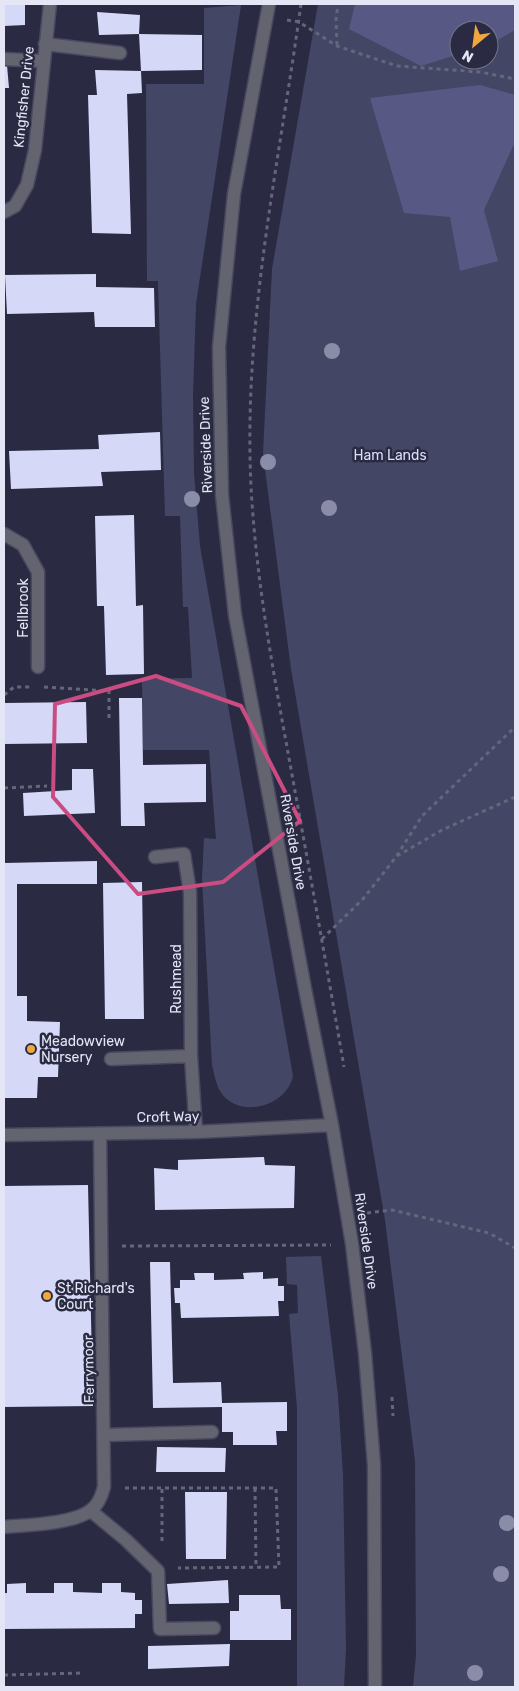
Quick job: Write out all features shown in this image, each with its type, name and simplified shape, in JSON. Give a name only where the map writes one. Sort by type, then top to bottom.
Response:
[{"type":"street","name":"Kingfisher Drive","points":[[4,212],[16,206],[27,185],[35,150],[42,61],[50,4]]},
{"type":"street","name":"Riverside Drive","points":[[268,10],[234,194],[219,346],[219,434],[222,494],[235,615],[332,1125],[352,1244],[365,1353],[374,1465],[376,1687]]},
{"type":"street","points":[[45,44],[120,53]]},
{"type":"street","points":[[4,59],[42,61]]},
{"type":"street","name":"Fellbrook","points":[[4,534],[23,545],[38,572],[38,667]]},
{"type":"street","name":"Rushmead","points":[[155,857],[184,854],[190,892],[191,1056],[196,1132]]},
{"type":"street","points":[[111,1059],[191,1056]]},
{"type":"street","name":"Croft Way","points":[[4,1135],[196,1132],[332,1125]]},
{"type":"street","name":"Ferrymoor","points":[[91,1511],[102,1496],[104,1487],[105,1435],[100,1134]]},
{"type":"street","points":[[105,1435],[212,1432]]},
{"type":"street","points":[[4,1527],[60,1522],[91,1511],[159,1568],[160,1629],[214,1628]]},
{"type":"path","points":[[301,4],[259,282],[252,384],[251,484],[257,555],[274,677],[346,1076]]},
{"type":"path","points":[[338,4],[336,19],[338,46]]},
{"type":"path","points":[[268,10],[299,22],[338,46],[397,66],[480,72],[515,79]]},
{"type":"path","points":[[4,695],[14,687],[109,691],[110,720]]},
{"type":"path","points":[[297,943],[322,939],[363,899],[396,856],[422,816],[515,728]]},
{"type":"path","points":[[4,788],[47,786]]},
{"type":"path","points":[[396,856],[442,830],[515,797]]},
{"type":"path","points":[[368,1203],[370,1222]]},
{"type":"path","points":[[347,1211],[369,1213],[392,1210],[489,1233],[515,1248]]},
{"type":"path","points":[[102,1246],[352,1244]]},
{"type":"path","points":[[390,1388],[393,1425]]},
{"type":"path","points":[[104,1487],[162,1489],[276,1488],[279,1567],[159,1568],[162,1489]]},
{"type":"path","points":[[255,1488],[256,1568]]},
{"type":"path","points":[[4,1675],[84,1673]]},
{"type":"highlighted area","points":[[156,676],[241,706],[300,821],[223,882],[138,894],[53,797],[55,704]]},
{"type":"green space","name":"Ham Lands","points":[[318,4],[515,4],[515,1687],[413,1687],[416,1656],[415,1461],[385,1220],[291,669],[263,454],[272,269]]},
{"type":"green space","points":[[241,5],[196,304],[193,395],[194,473],[200,546],[293,1076],[289,1087],[281,1096],[261,1106],[249,1107],[238,1105],[228,1100],[220,1091],[212,1065],[202,879],[204,838],[216,839],[209,750],[143,750],[142,679],[192,678],[188,607],[183,607],[180,516],[165,516],[158,281],[147,281],[146,84],[204,84],[204,8]]},
{"type":"green space","points":[[321,1256],[338,1395],[343,1475],[346,1649],[344,1687],[297,1687],[297,1408],[289,1314],[298,1313],[297,1285],[287,1284],[286,1257]]},
{"type":"shaded area","points":[[355,4],[515,4],[515,30],[499,39],[499,20],[449,20],[449,57],[421,66],[349,29]]},
{"type":"shaded area","points":[[480,85],[515,95],[515,142],[484,210],[498,261],[460,271],[450,217],[404,213],[370,98]]},
{"type":"building","points":[[4,4],[25,4],[25,25],[4,26]]},
{"type":"building","points":[[97,12],[140,15],[139,34],[99,35]]},
{"type":"building","points":[[139,34],[202,35],[202,70],[141,71]]},
{"type":"building","points":[[4,65],[7,65],[9,88],[4,88]]},
{"type":"building","points":[[95,70],[141,71],[142,93],[127,94],[131,234],[92,233],[88,95],[97,95]]},
{"type":"building","points":[[96,274],[96,287],[154,288],[155,327],[95,327],[94,312],[7,314],[5,275]]},
{"type":"building","points":[[160,432],[161,470],[101,472],[103,486],[11,489],[9,451],[99,449],[98,435]]},
{"type":"building","points":[[134,515],[136,606],[143,605],[144,674],[106,675],[104,606],[97,606],[95,516]]},
{"type":"building","points":[[119,698],[142,698],[143,765],[206,764],[206,802],[144,803],[145,826],[121,826]]},
{"type":"building","points":[[86,702],[87,743],[4,744],[4,703]]},
{"type":"building","points":[[72,769],[93,769],[95,813],[24,816],[23,793],[72,790]]},
{"type":"building","points":[[97,861],[97,884],[17,884],[17,996],[27,996],[27,1021],[60,1022],[58,1077],[38,1077],[37,1098],[4,1098],[4,863]]},
{"type":"building","points":[[142,882],[144,1019],[105,1019],[103,883]]},
{"type":"building","points":[[264,1157],[265,1165],[295,1166],[294,1208],[155,1210],[154,1168],[178,1170],[178,1160]]},
{"type":"building","name":"St Richard's Court","points":[[88,1185],[93,1406],[4,1407],[4,1186]]},
{"type":"building","points":[[150,1262],[170,1262],[173,1383],[221,1382],[222,1403],[287,1402],[287,1431],[276,1431],[277,1445],[233,1445],[233,1432],[222,1432],[222,1407],[153,1408]]},
{"type":"building","points":[[263,1272],[263,1279],[278,1278],[278,1286],[284,1286],[284,1301],[278,1301],[279,1316],[181,1318],[180,1303],[175,1303],[174,1288],[180,1288],[180,1280],[195,1280],[194,1273],[214,1273],[214,1280],[244,1279],[243,1273]]},
{"type":"building","points":[[157,1447],[226,1448],[225,1472],[156,1472]]},
{"type":"building","points":[[185,1492],[227,1492],[226,1559],[186,1559]]},
{"type":"building","points":[[228,1580],[229,1603],[169,1604],[167,1584]]},
{"type":"building","points":[[26,1583],[26,1593],[54,1593],[54,1583],[73,1583],[73,1592],[102,1593],[102,1583],[121,1583],[121,1592],[135,1593],[135,1600],[142,1600],[142,1614],[135,1614],[135,1628],[4,1629],[4,1593],[7,1593],[7,1584]]},
{"type":"building","points":[[239,1595],[280,1595],[281,1609],[291,1609],[291,1640],[230,1640],[230,1611],[239,1611]]},
{"type":"building","points":[[230,1644],[229,1666],[148,1669],[148,1646]]},
{"type":"place","name":"Meadowview Nursery","points":[[31,1049]]},
{"type":"place","name":"St Richard's Court","points":[[47,1296]]}]
